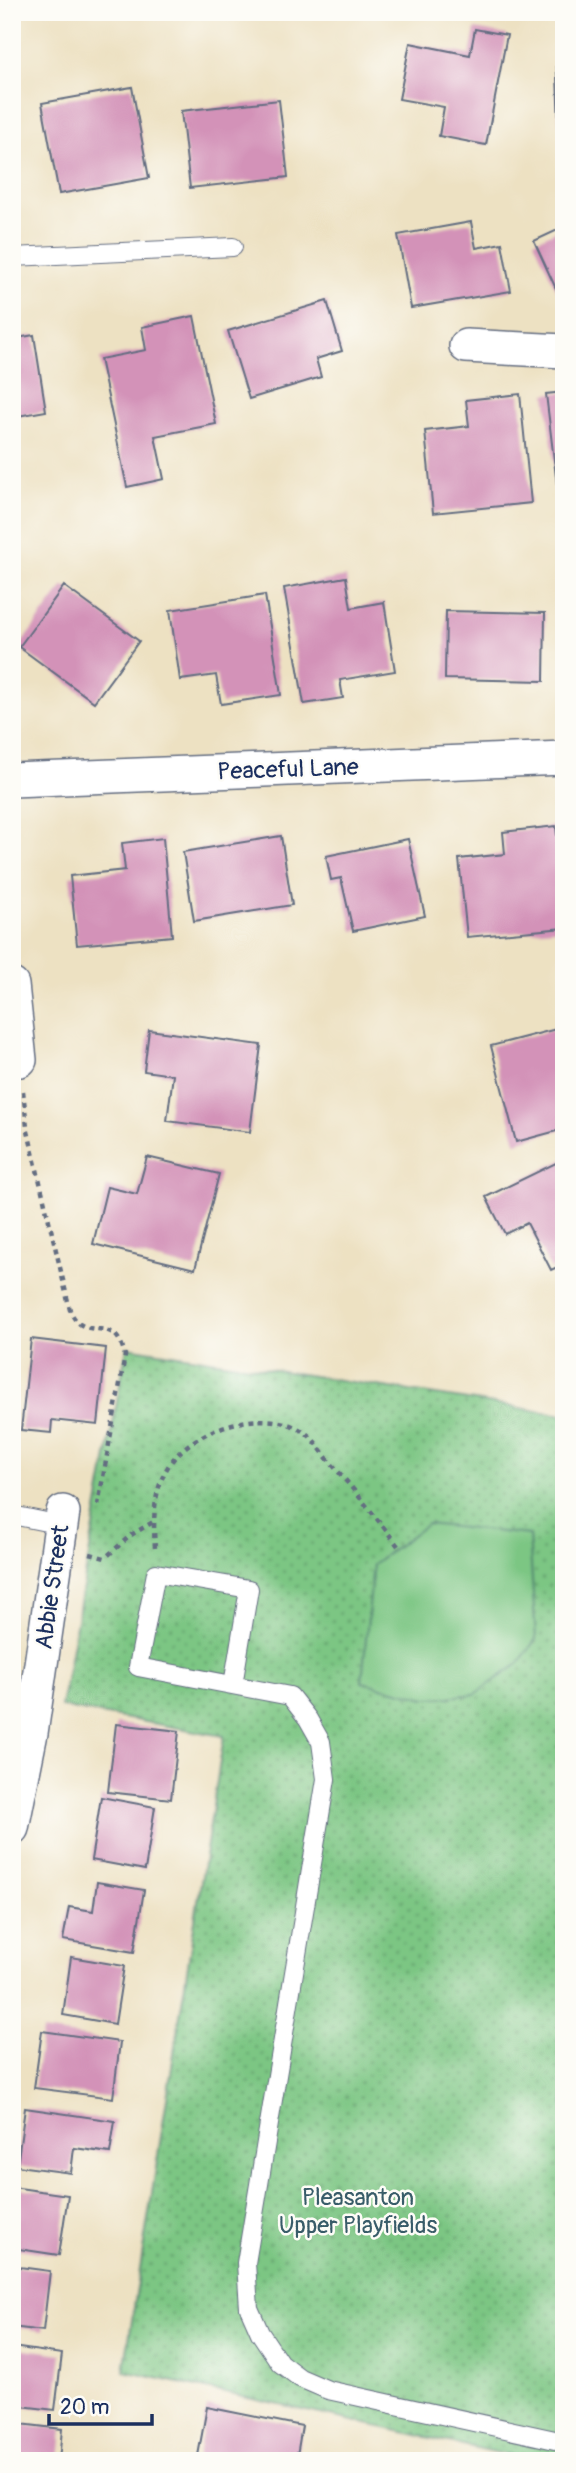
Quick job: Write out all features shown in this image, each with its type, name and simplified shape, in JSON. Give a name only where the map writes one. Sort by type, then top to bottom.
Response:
[{"type":"street","points":[[466,345],[564,351]]},
{"type":"street","name":"Peaceful Lane","points":[[12,780],[564,758]]},
{"type":"street","points":[[12,985],[20,1060]]},
{"type":"street","name":"Abbie Street","points":[[12,1828],[21,1732],[68,1535]]},
{"type":"lane","points":[[12,257],[233,247]]},
{"type":"lane","points":[[12,1516],[68,1535]]},
{"type":"lane","points":[[233,1685],[250,1589],[156,1573],[138,1667],[290,1696],[309,1719],[321,1742],[326,1779],[246,2263],[249,2308],[260,2333],[281,2363],[300,2378],[328,2390],[564,2442]]},
{"type":"path","points":[[20,1060],[27,1127],[70,1310],[74,1321],[84,1328],[110,1331],[121,1340],[125,1356],[96,1514]]},
{"type":"path","points":[[156,1573],[153,1522],[157,1494],[169,1466],[184,1448],[223,1427],[255,1421],[281,1421],[307,1434],[398,1546]]},
{"type":"path","points":[[68,1535],[105,1558],[131,1535],[153,1522]]},
{"type":"path","points":[[68,1535],[91,1541]]},
{"type":"green space","name":"Pleasanton Upper Playfields","points":[[127,1347],[564,1415],[564,2461],[536,2461],[124,2371],[224,1736],[61,1707]]},
{"type":"green space","points":[[427,1524],[529,1535],[536,1639],[518,1664],[475,1694],[426,1698],[362,1682],[373,1564]]},
{"type":"building","points":[[475,29],[507,35],[486,145],[439,136],[444,107],[399,99],[410,43],[470,55]]},
{"type":"building","points":[[564,51],[564,124],[559,125],[556,52]]},
{"type":"building","points":[[132,87],[149,178],[59,194],[42,103]]},
{"type":"building","points":[[279,100],[288,177],[190,188],[181,111]]},
{"type":"building","points":[[471,222],[476,248],[502,243],[511,291],[411,308],[398,235]]},
{"type":"building","points":[[564,227],[564,306],[534,241]]},
{"type":"building","points":[[327,301],[342,351],[316,359],[321,377],[249,399],[228,331]]},
{"type":"building","points":[[194,316],[216,424],[155,436],[164,479],[127,487],[100,359],[146,350],[142,327]]},
{"type":"building","points":[[34,335],[46,411],[12,417],[12,339]]},
{"type":"building","points":[[564,392],[564,509],[560,510],[546,394]]},
{"type":"building","points":[[520,394],[531,503],[433,513],[425,431],[469,426],[466,400]]},
{"type":"building","points":[[346,577],[351,608],[384,602],[395,671],[340,680],[343,698],[304,704],[284,588]]},
{"type":"building","points":[[64,586],[139,641],[94,702],[19,647]]},
{"type":"building","points":[[265,595],[281,695],[221,704],[216,675],[180,680],[170,610]]},
{"type":"building","points":[[446,611],[545,613],[544,681],[445,679]]},
{"type":"building","points":[[556,826],[564,928],[467,937],[459,859],[505,854],[503,832]]},
{"type":"building","points":[[281,836],[292,905],[194,921],[183,852]]},
{"type":"building","points":[[163,838],[172,936],[77,945],[70,876],[125,870],[122,843]]},
{"type":"building","points":[[408,839],[425,916],[353,931],[341,878],[331,880],[326,856]]},
{"type":"building","points":[[564,1027],[564,1129],[516,1142],[491,1046]]},
{"type":"building","points":[[149,1030],[261,1045],[250,1132],[167,1121],[173,1075],[144,1071]]},
{"type":"building","points":[[147,1157],[219,1174],[195,1269],[93,1244],[107,1187],[137,1194]]},
{"type":"building","points":[[564,1159],[564,1264],[551,1270],[527,1223],[505,1234],[486,1197]]},
{"type":"building","points":[[31,1339],[106,1348],[98,1425],[52,1420],[51,1433],[21,1430]]},
{"type":"building","points":[[116,1724],[179,1731],[171,1799],[108,1792]]},
{"type":"building","points":[[101,1797],[155,1807],[145,1870],[91,1860]]},
{"type":"building","points":[[97,1882],[144,1890],[134,1952],[63,1940],[69,1907],[93,1911]]},
{"type":"building","points":[[71,1957],[124,1966],[115,2024],[63,2015]]},
{"type":"building","points":[[42,2031],[120,2042],[113,2098],[34,2088]]},
{"type":"building","points":[[25,2108],[115,2121],[110,2153],[74,2148],[71,2173],[17,2166]]},
{"type":"building","points":[[12,2187],[68,2195],[59,2255],[12,2248]]},
{"type":"building","points":[[12,2266],[50,2271],[43,2331],[12,2327]]},
{"type":"building","points":[[12,2347],[62,2354],[55,2410],[12,2405]]},
{"type":"building","points":[[207,2407],[302,2426],[296,2461],[197,2461]]},
{"type":"building","points":[[12,2423],[62,2429],[59,2461],[12,2461]]}]
